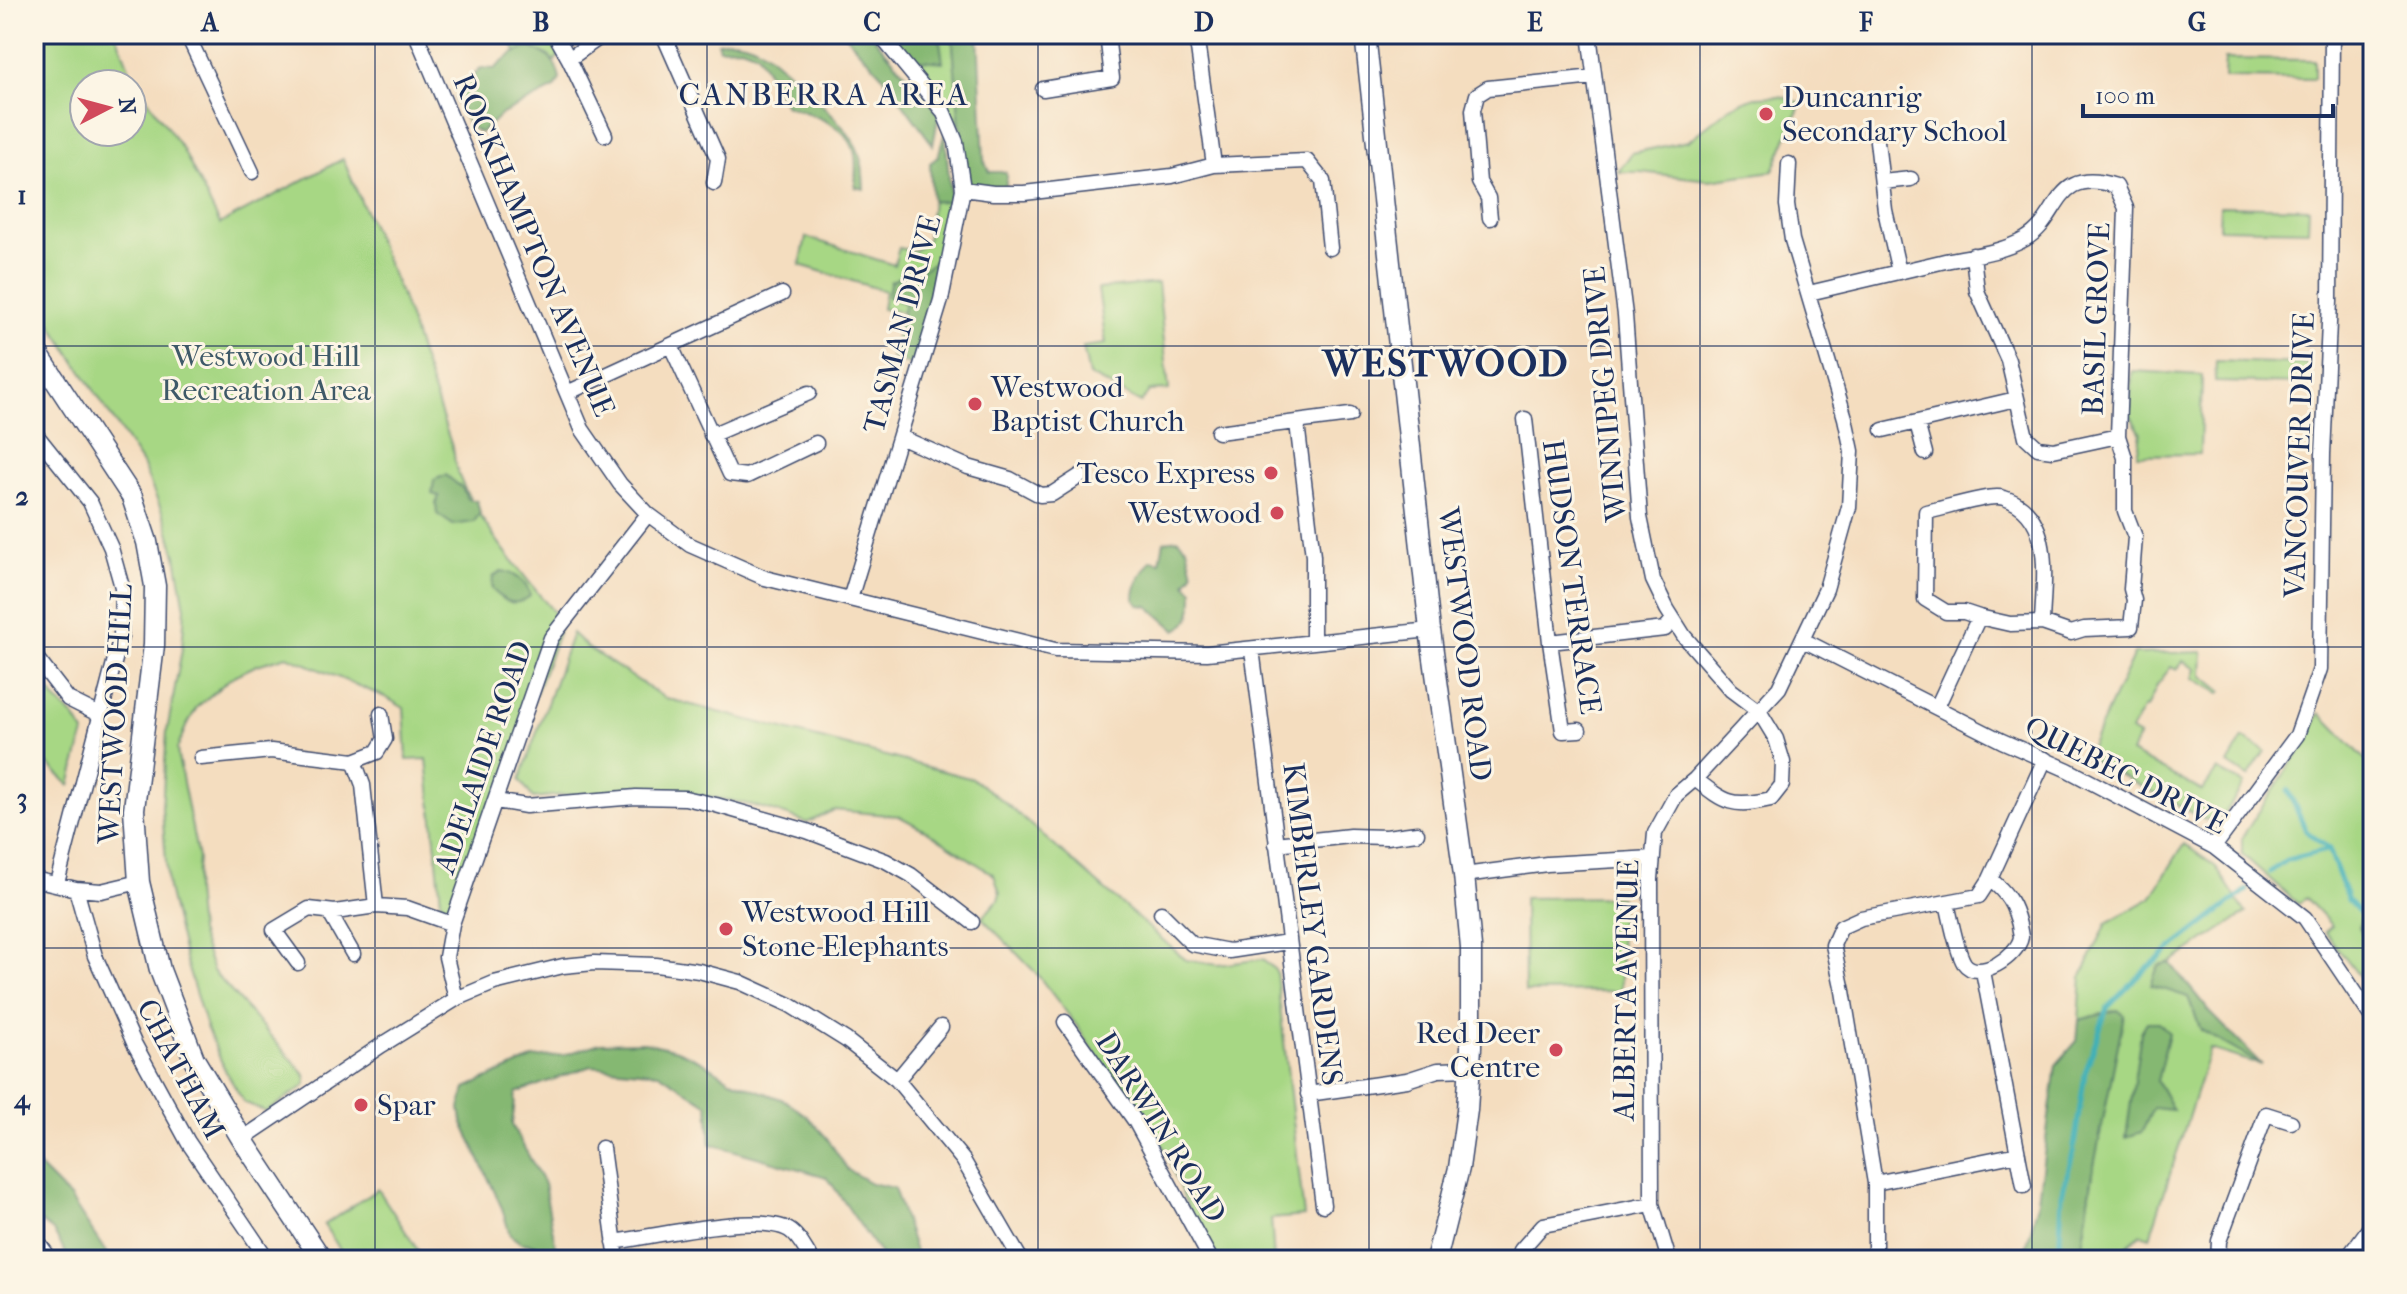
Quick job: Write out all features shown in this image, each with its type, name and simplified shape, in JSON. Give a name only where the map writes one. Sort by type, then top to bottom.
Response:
[{"type":"street","points":[[187,34],[252,172]]},
{"type":"street","name":"ROCKHAMPTON AVENUE","points":[[416,34],[582,429],[620,484],[648,514],[690,545],[765,578],[1055,650],[1207,653],[1430,630]]},
{"type":"street","points":[[555,34],[605,135]]},
{"type":"street","points":[[569,59],[604,34]]},
{"type":"street","points":[[663,34],[718,159],[714,183]]},
{"type":"street","name":"TASMAN DRIVE","points":[[850,599],[941,300],[963,189],[956,142],[943,111],[879,34]]},
{"type":"street","points":[[1044,38],[1077,34]]},
{"type":"street","points":[[1043,89],[1112,78],[1107,34]]},
{"type":"street","points":[[1196,34],[1214,165]]},
{"type":"street","name":"WESTWOOD ROAD","points":[[1365,34],[1430,630],[1464,875],[1472,969],[1470,1069],[1459,1168],[1436,1260]]},
{"type":"street","name":"WINNIPEG DRIVE","points":[[1589,34],[1625,315],[1640,517],[1653,580],[1684,636],[1731,690],[1759,711]]},
{"type":"street","name":"VANCOUVER DRIVE","points":[[2214,847],[2297,735],[2320,669],[2323,454],[2330,301],[2332,34]]},
{"type":"street","points":[[1490,218],[1488,198],[1479,182],[1473,110],[1477,95],[1488,88],[1594,77]]},
{"type":"street","points":[[1877,141],[1885,210],[1899,272]]},
{"type":"street","points":[[963,189],[1024,193],[1172,176],[1214,165],[1307,161],[1323,181],[1330,248]]},
{"type":"street","name":"ALBERTA AVENUE","points":[[1669,1260],[1652,1204],[1655,833],[1676,795],[1695,779],[1779,688],[1826,589],[1849,507],[1852,451],[1792,240],[1787,205],[1789,164]]},
{"type":"street","points":[[1882,182],[1911,179]]},
{"type":"street","name":"BASIL GROVE","points":[[1809,293],[2024,240],[2039,228],[2053,205],[2072,186],[2095,180],[2116,186],[2126,208],[2118,436],[2053,450],[2038,448],[2026,437],[2008,360],[1977,291],[1973,255]]},
{"type":"street","points":[[567,393],[782,294]]},
{"type":"street","points":[[671,346],[730,474],[747,476],[816,443]]},
{"type":"street","name":"WESTWOOD HILL","points":[[34,348],[132,497],[147,542],[155,586],[154,645],[134,809],[139,882],[160,970],[194,1059],[242,1139],[322,1260]]},
{"type":"street","points":[[711,435],[809,393]]},
{"type":"street","points":[[1883,430],[2016,399]]},
{"type":"street","points":[[1218,432],[1350,415]]},
{"type":"street","name":"HUDSON TERRACE","points":[[1525,419],[1563,731],[1579,730]]},
{"type":"street","points":[[1297,423],[1313,556],[1313,641]]},
{"type":"street","points":[[1917,423],[1925,453]]},
{"type":"street","points":[[34,432],[90,502],[111,548],[122,587],[121,636],[57,883]]},
{"type":"street","points":[[2042,623],[2044,556],[2038,530],[2025,510],[2003,497],[1926,512],[1925,599],[1946,612],[1964,612],[2010,624],[2042,623],[2071,633],[2084,629],[2131,627],[2135,537],[2125,511],[2125,458],[2118,436]]},
{"type":"street","points":[[900,437],[1040,495],[1052,494],[1080,476]]},
{"type":"street","name":"ADELAIDE ROAD","points":[[456,999],[446,957],[452,924],[551,638],[648,514]]},
{"type":"street","points":[[1937,707],[1979,617]]},
{"type":"street","points":[[1550,642],[1665,629],[1673,620]]},
{"type":"street","name":"QUEBEC DRIVE","points":[[1803,640],[2045,759],[2214,847],[2305,918],[2373,1019]]},
{"type":"street","name":"KIMBERLEY GARDENS","points":[[1252,649],[1323,1205]]},
{"type":"street","points":[[34,655],[68,699],[100,715]]},
{"type":"street","points":[[1695,779],[1725,802],[1750,804],[1771,799],[1782,785],[1783,762],[1776,739],[1759,711]]},
{"type":"street","points":[[201,758],[271,751],[354,761],[377,752],[385,739],[381,714]]},
{"type":"street","points":[[1875,1260],[1875,1183],[1833,945],[1841,927],[1861,918],[1979,896],[1990,879],[2045,759]]},
{"type":"street","points":[[354,761],[363,785],[376,906]]},
{"type":"street","points":[[496,801],[526,806],[636,797],[685,798],[716,805],[807,831],[886,861],[911,875],[972,922]]},
{"type":"street","points":[[1276,844],[1417,833]]},
{"type":"street","points":[[1464,875],[1547,864],[1653,858]]},
{"type":"street","points":[[34,879],[76,889],[101,891],[139,882]]},
{"type":"street","points":[[1947,903],[1963,962],[1972,970],[1983,971],[2008,957],[2021,936],[2014,905],[2006,892],[1990,879]]},
{"type":"street","name":"CHATHAM","points":[[76,889],[95,956],[134,1043],[188,1142],[268,1260]]},
{"type":"street","points":[[298,963],[274,930],[309,909],[329,912],[376,906],[407,908],[452,924]]},
{"type":"street","points":[[329,912],[353,954]]},
{"type":"street","points":[[1161,913],[1192,944],[1229,951],[1288,942]]},
{"type":"street","points":[[242,1139],[456,999],[494,983],[563,966],[617,963],[699,971],[740,982],[790,1005],[846,1040],[897,1080],[963,1160],[1021,1260]]},
{"type":"street","points":[[1983,971],[2024,1186]]},
{"type":"street","name":"DARWIN ROAD","points":[[1065,1022],[1135,1121],[1211,1260]]},
{"type":"street","points":[[897,1080],[941,1027]]},
{"type":"street","points":[[1308,1094],[1407,1080],[1438,1070],[1470,1069]]},
{"type":"street","points":[[2218,1260],[2219,1241],[2266,1114],[2291,1122]]},
{"type":"street","points":[[602,1148],[617,1260]]},
{"type":"street","points":[[1875,1183],[2018,1154]]},
{"type":"street","points":[[1523,1260],[1521,1250],[1543,1225],[1652,1204]]},
{"type":"street","points":[[614,1242],[768,1223],[791,1232],[812,1260]]},
{"type":"street","points":[[2346,1260],[2372,1227]]},
{"type":"street","points":[[34,1237],[51,1260]]},
{"type":"green space","name":"Westwood Hill Recreation Area","points":[[34,34],[116,34],[129,68],[68,68],[68,148],[148,148],[148,100],[183,150],[220,224],[343,159],[402,297],[454,453],[457,471],[480,516],[562,622],[452,923],[441,901],[427,759],[407,760],[404,708],[287,656],[232,677],[197,707],[177,749],[198,858],[195,891],[199,932],[213,971],[306,1076],[306,1085],[266,1112],[244,1102],[226,1072],[206,1027],[168,889],[162,808],[167,731],[182,649],[185,608],[166,521],[142,464],[34,298]]},
{"type":"green space","points":[[516,34],[551,34],[559,55],[555,61],[529,47],[516,52],[512,40]]},
{"type":"green space","points":[[844,34],[871,34],[939,113],[933,145],[882,75]]},
{"type":"green space","points":[[885,34],[952,34],[960,127],[945,103]]},
{"type":"green space","points":[[885,34],[939,34],[943,62],[908,59]]},
{"type":"green space","points":[[952,34],[978,34],[984,160],[989,172],[1006,172],[1006,189],[973,186],[964,173]]},
{"type":"green space","points":[[729,40],[759,48],[839,123],[858,151],[864,189],[855,187],[855,155],[845,135],[827,122],[785,105],[757,53],[741,47],[719,48],[717,42]]},
{"type":"green space","points":[[529,47],[553,62],[560,79],[555,88],[502,114],[480,133],[469,126],[455,98],[460,89],[481,68],[494,69],[512,54]]},
{"type":"green space","points":[[2225,59],[2314,60],[2314,79],[2224,78]]},
{"type":"green space","points":[[1780,96],[1801,103],[1773,171],[1709,180],[1618,172],[1632,153],[1688,141],[1730,107],[1755,97]]},
{"type":"green space","points":[[945,132],[951,202],[932,201],[930,163],[938,157]]},
{"type":"green space","points":[[932,201],[951,202],[942,257],[911,277],[901,276],[905,302],[903,312],[882,309],[885,291],[800,265],[806,237],[894,265],[899,248],[914,251],[927,241]]},
{"type":"green space","points":[[2220,206],[2309,208],[2308,230],[2219,228]]},
{"type":"green space","points":[[942,257],[914,366],[891,358],[905,303],[888,297],[890,282],[901,276],[911,277]]},
{"type":"green space","points":[[1158,283],[1169,390],[1149,391],[1141,403],[1089,375],[1083,347],[1106,344],[1098,289]]},
{"type":"green space","points":[[2216,361],[2308,364],[2308,384],[2215,382]]},
{"type":"green space","points":[[2132,371],[2202,375],[2200,454],[2137,455],[2141,434],[2130,415]]},
{"type":"green space","points":[[446,475],[463,489],[467,499],[477,501],[480,513],[474,522],[453,525],[437,514],[439,496],[432,494],[434,480]]},
{"type":"green space","points":[[1178,539],[1187,548],[1193,573],[1186,583],[1193,591],[1193,597],[1189,619],[1176,630],[1148,606],[1139,605],[1134,593],[1151,560],[1160,562],[1164,541]]},
{"type":"green space","points":[[501,571],[519,579],[530,596],[519,602],[509,602],[500,597],[492,588],[493,577]]},
{"type":"green space","points":[[572,633],[588,648],[665,698],[973,779],[1003,801],[1186,960],[1218,965],[1263,959],[1276,971],[1304,1216],[1271,1219],[1274,1260],[1213,1260],[1198,1233],[1163,1146],[1141,1121],[1077,1026],[1036,973],[982,918],[998,900],[1000,893],[994,875],[927,831],[899,816],[834,810],[807,823],[740,802],[672,793],[603,793],[533,798],[520,780]]},
{"type":"green space","points":[[2203,652],[2202,675],[2222,691],[2220,693],[2193,678],[2196,669],[2183,661],[2177,670],[2171,667],[2131,731],[2139,736],[2131,753],[2202,791],[2217,770],[2244,784],[2224,815],[2205,820],[2086,757],[2134,654]]},
{"type":"green space","points":[[34,668],[84,733],[70,785],[34,751]]},
{"type":"green space","points":[[2320,713],[2373,767],[2373,994],[2325,932],[2332,926],[2306,898],[2298,904],[2242,854],[2242,837],[2300,750]]},
{"type":"green space","points":[[2243,738],[2265,751],[2248,777],[2228,764]]},
{"type":"green space","points":[[2184,844],[2216,867],[2246,913],[2170,963],[2159,966],[2188,997],[2201,1030],[2262,1065],[2210,1049],[2150,1237],[2141,1234],[2110,1260],[2080,1260],[2117,1010],[2079,1020],[2082,975],[2107,923],[2151,898]]},
{"type":"green space","points":[[2373,871],[2373,956],[2359,927],[2364,906],[2362,890],[2371,881]]},
{"type":"green space","points":[[1620,897],[1621,991],[1525,992],[1524,898]]},
{"type":"green space","points":[[2170,963],[2209,1011],[2262,1065],[2201,1030],[2188,997],[2151,985],[2158,966]]},
{"type":"green space","points":[[2118,1010],[2124,1015],[2094,1166],[2080,1260],[2023,1260],[2037,1207],[2056,1065],[2077,1041],[2079,1020]]},
{"type":"green space","points":[[2147,1022],[2159,1022],[2169,1033],[2157,1081],[2173,1110],[2153,1108],[2142,1132],[2126,1137],[2141,1032]]},
{"type":"green space","points":[[644,1042],[677,1050],[731,1080],[786,1101],[808,1117],[827,1138],[848,1170],[871,1183],[894,1188],[918,1260],[884,1260],[827,1177],[711,1144],[708,1105],[659,1073],[591,1066],[516,1093],[512,1125],[544,1184],[558,1260],[514,1260],[536,1245],[521,1243],[510,1235],[502,1208],[462,1121],[460,1108],[466,1088],[534,1058],[564,1055],[600,1043]]},
{"type":"green space","points":[[34,1162],[70,1198],[111,1260],[70,1260],[53,1231],[34,1217]]},
{"type":"green space","points":[[378,1189],[424,1260],[347,1260],[324,1225]]},
{"type":"waterway","points":[[2288,790],[2306,831],[2329,849],[2348,900],[2373,926]]},
{"type":"waterway","points":[[2270,872],[2286,860],[2327,850]]},
{"type":"waterway","points":[[2059,1260],[2062,1194],[2073,1153],[2085,1073],[2107,1008],[2148,967],[2247,890]]},
{"type":"place","name":"Duncanrig Secondary School","points":[[1766,114]]},
{"type":"place","name":"Westwood Baptist Church","points":[[975,404]]},
{"type":"place","name":"Tesco Express","points":[[1271,473]]},
{"type":"place","name":"Westwood","points":[[1277,513]]},
{"type":"place","name":"Westwood Hill Stone Elephants","points":[[726,929]]},
{"type":"place","name":"Red Deer Centre","points":[[1556,1050]]},
{"type":"place","name":"Spar","points":[[361,1105]]},
{"type":"district","name":"CANBERRA AREA","points":[[824,94]]},
{"type":"district","name":"WESTWOOD","points":[[1446,363]]}]
